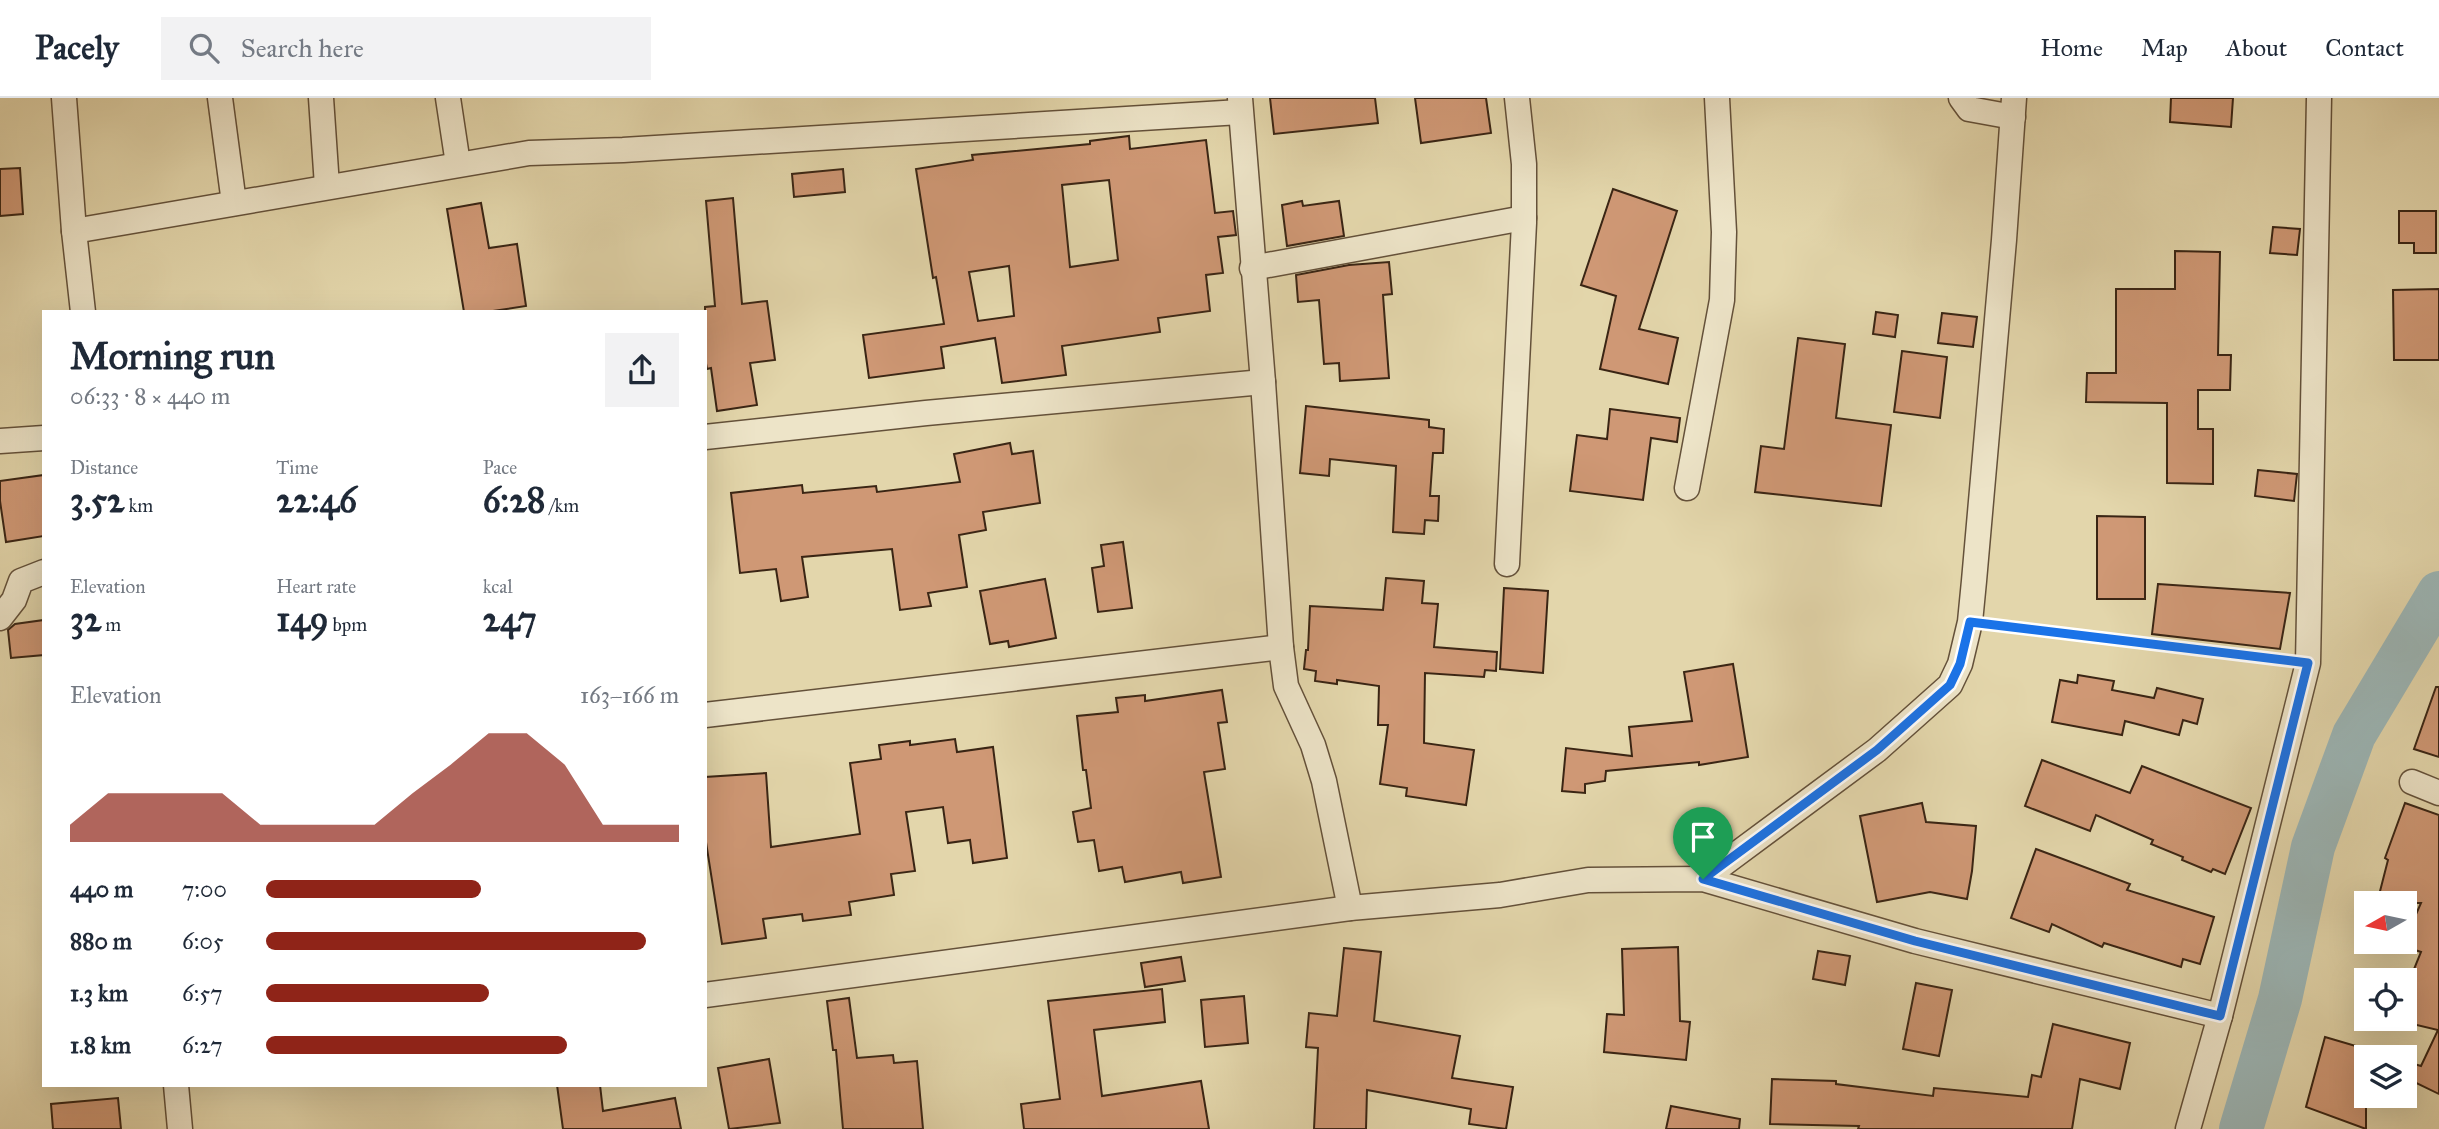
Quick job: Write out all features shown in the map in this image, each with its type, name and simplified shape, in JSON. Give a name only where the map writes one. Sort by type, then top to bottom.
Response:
[{"type":"street","points":[[64,98],[83,310]]},
{"type":"street","points":[[220,98],[233,203]]},
{"type":"street","points":[[321,98],[327,187]]},
{"type":"street","points":[[448,98],[458,164]]},
{"type":"street","points":[[1507,564],[1524,218],[1524,164],[1517,98]]},
{"type":"street","points":[[1687,488],[1723,300],[1724,232],[1717,98]]},
{"type":"street","points":[[1703,879],[1877,750],[1950,685],[1960,664],[1970,622],[2013,107],[1969,109],[1961,98]]},
{"type":"street","points":[[2188,1129],[2220,1016],[2308,663],[2319,98]]},
{"type":"street","points":[[74,231],[528,153],[623,150],[1240,105],[1286,686],[1313,745],[1324,781],[1350,908]]},
{"type":"street","points":[[1252,268],[1524,218]]},
{"type":"street","points":[[707,437],[926,412],[1264,382]]},
{"type":"street","points":[[0,441],[42,438]]},
{"type":"street","points":[[0,618],[14,600],[21,581],[42,573]]},
{"type":"street","points":[[707,715],[1281,648]]},
{"type":"street","points":[[2412,782],[2439,793]]},
{"type":"street","points":[[707,995],[1350,908],[1500,895],[1588,880],[1703,879],[1915,941],[2220,1016]]},
{"type":"street","points":[[176,1087],[180,1129]]},
{"type":"path","points":[[1970,622],[2308,663]]},
{"type":"building","points":[[1270,98],[1375,98],[1378,123],[1274,134]]},
{"type":"building","points":[[1415,98],[1486,98],[1491,133],[1421,143]]},
{"type":"building","points":[[2171,98],[2233,98],[2231,127],[2170,122]]},
{"type":"building","points":[[1129,136],[1130,149],[1206,140],[1215,213],[1233,211],[1236,235],[1218,237],[1223,273],[1206,275],[1210,311],[1158,318],[1160,332],[1062,346],[1066,375],[1002,383],[995,338],[941,347],[944,368],[869,378],[863,335],[944,324],[936,277],[933,278],[916,169],[973,160],[972,155],[1090,144],[1090,141]],"holes":[[[1109,180],[1118,260],[1070,267],[1062,185]],[[1009,266],[1014,316],[978,321],[969,272]]]},
{"type":"building","points":[[20,168],[23,214],[0,216],[0,169]]},
{"type":"building","points":[[843,169],[845,192],[794,197],[792,174]]},
{"type":"building","points":[[1613,189],[1677,211],[1639,329],[1678,338],[1668,384],[1600,369],[1616,296],[1581,285]]},
{"type":"building","points":[[733,198],[742,304],[767,301],[775,360],[750,363],[757,405],[717,411],[711,368],[707,369],[705,307],[715,306],[706,201]]},
{"type":"building","points":[[1302,201],[1303,206],[1339,201],[1344,236],[1287,246],[1282,205]]},
{"type":"building","points":[[481,203],[489,248],[517,244],[526,306],[499,310],[464,310],[447,209]]},
{"type":"building","points":[[2399,211],[2436,211],[2436,253],[2414,253],[2414,243],[2399,243]]},
{"type":"building","points":[[2273,227],[2300,229],[2297,255],[2270,253]]},
{"type":"building","points":[[2175,251],[2220,252],[2218,355],[2231,355],[2230,390],[2198,390],[2198,429],[2213,429],[2213,484],[2167,483],[2167,403],[2086,402],[2087,373],[2116,373],[2116,289],[2175,289]]},
{"type":"building","points":[[1389,262],[1392,294],[1383,295],[1389,378],[1340,381],[1339,363],[1324,364],[1319,300],[1298,302],[1296,275],[1349,265]]},
{"type":"building","points":[[2439,289],[2439,360],[2394,360],[2393,290]]},
{"type":"building","points":[[1876,312],[1898,315],[1895,337],[1873,334]]},
{"type":"building","points":[[1942,313],[1977,317],[1973,347],[1938,343]]},
{"type":"building","points":[[1798,338],[1845,344],[1836,418],[1891,425],[1881,506],[1755,492],[1761,446],[1784,449]]},
{"type":"building","points":[[1902,351],[1947,357],[1940,418],[1894,412]]},
{"type":"building","points":[[1306,406],[1429,420],[1429,427],[1444,429],[1443,453],[1433,453],[1430,496],[1439,496],[1438,521],[1425,520],[1424,534],[1393,532],[1396,466],[1330,459],[1329,476],[1300,473]]},
{"type":"building","points":[[1610,409],[1680,418],[1677,442],[1651,438],[1643,500],[1570,491],[1577,435],[1607,439]]},
{"type":"building","points":[[1010,443],[1012,454],[1033,451],[1040,503],[983,512],[986,530],[959,535],[967,587],[928,593],[931,606],[900,610],[892,549],[802,557],[808,597],[781,601],[776,569],[740,573],[731,493],[802,485],[803,493],[876,486],[877,492],[960,482],[954,454]]},
{"type":"building","points":[[2258,470],[2297,474],[2294,501],[2255,496]]},
{"type":"building","points":[[42,475],[42,536],[6,542],[0,481]]},
{"type":"building","points":[[2097,516],[2145,517],[2145,599],[2097,599]]},
{"type":"building","points":[[1123,542],[1132,608],[1098,612],[1092,568],[1104,566],[1101,545]]},
{"type":"building","points":[[1386,578],[1424,581],[1422,603],[1438,604],[1434,647],[1497,652],[1496,671],[1485,670],[1484,677],[1425,673],[1424,743],[1474,750],[1466,805],[1406,796],[1407,788],[1380,784],[1388,725],[1378,725],[1379,686],[1337,680],[1337,684],[1315,681],[1316,671],[1304,669],[1308,650],[1310,606],[1383,610]]},
{"type":"building","points":[[1045,579],[1056,638],[1009,647],[1008,641],[990,644],[980,591]]},
{"type":"building","points":[[2158,584],[2290,593],[2280,649],[2152,634]]},
{"type":"building","points":[[1504,588],[1548,591],[1543,673],[1500,669]]},
{"type":"building","points":[[42,620],[42,655],[11,658],[8,630],[15,624]]},
{"type":"building","points":[[1733,664],[1748,757],[1699,765],[1699,762],[1606,771],[1605,781],[1585,784],[1585,793],[1562,791],[1566,748],[1632,756],[1629,727],[1692,721],[1684,672]]},
{"type":"building","points":[[2078,675],[2114,681],[2112,690],[2154,698],[2157,688],[2203,699],[2197,724],[2183,720],[2179,735],[2125,721],[2122,735],[2052,722],[2060,680],[2077,683]]},
{"type":"building","points":[[2436,687],[2439,687],[2439,757],[2414,749]]},
{"type":"building","points":[[1222,690],[1227,722],[1218,723],[1225,769],[1204,772],[1221,877],[1183,883],[1181,872],[1125,882],[1122,867],[1099,871],[1094,840],[1078,842],[1073,812],[1091,808],[1086,770],[1083,770],[1077,716],[1118,712],[1116,698],[1145,695],[1145,701]]},
{"type":"building","points":[[955,739],[957,752],[993,747],[1007,858],[973,863],[970,840],[948,843],[943,807],[906,812],[915,871],[891,874],[894,895],[849,902],[851,915],[803,921],[802,914],[763,919],[766,938],[722,944],[707,849],[707,777],[766,773],[771,847],[860,834],[850,763],[881,759],[879,745],[910,741],[910,745]]},
{"type":"building","points":[[2042,760],[2130,793],[2142,766],[2251,808],[2225,874],[2213,869],[2211,872],[2182,860],[2183,857],[2151,844],[2153,840],[2096,815],[2090,831],[2025,806]]},
{"type":"building","points":[[1922,803],[1926,822],[1976,826],[1967,899],[1930,892],[1877,902],[1860,816]]},
{"type":"building","points":[[2405,803],[2439,815],[2439,1094],[2417,1083],[2417,1065],[2421,1066],[2438,1030],[2417,1025],[2417,968],[2414,968],[2421,952],[2417,951],[2417,912],[2421,903],[2417,903],[2417,891],[2380,891],[2388,860],[2385,858]]},
{"type":"building","points":[[2036,849],[2130,884],[2127,890],[2214,917],[2200,964],[2183,959],[2181,967],[2104,943],[2102,947],[2052,924],[2049,932],[2011,918]]},
{"type":"building","points":[[1678,947],[1680,1021],[1690,1022],[1686,1060],[1604,1052],[1607,1014],[1624,1015],[1622,949]]},
{"type":"building","points":[[1344,948],[1381,952],[1374,1021],[1460,1036],[1452,1078],[1513,1087],[1506,1129],[1469,1124],[1471,1109],[1367,1090],[1366,1129],[1314,1129],[1318,1048],[1306,1047],[1309,1013],[1337,1016]]},
{"type":"building","points":[[1818,951],[1850,956],[1845,985],[1813,979]]},
{"type":"building","points":[[1181,957],[1185,981],[1145,987],[1141,963]]},
{"type":"building","points":[[1916,983],[1952,990],[1939,1056],[1903,1049]]},
{"type":"building","points":[[1162,989],[1165,1022],[1094,1030],[1102,1096],[1201,1081],[1209,1129],[1024,1129],[1021,1104],[1060,1099],[1048,1001]]},
{"type":"building","points":[[1244,996],[1248,1043],[1205,1047],[1201,1000]]},
{"type":"building","points":[[849,998],[857,1058],[893,1055],[894,1063],[917,1061],[923,1129],[843,1129],[836,1050],[833,1050],[827,1001]]},
{"type":"building","points":[[2053,1024],[2130,1043],[2120,1089],[2080,1079],[2072,1129],[1858,1129],[1859,1126],[1770,1124],[1772,1079],[1836,1081],[1836,1084],[1933,1096],[1934,1088],[2028,1097],[2032,1075],[2041,1077]]},
{"type":"building","points":[[2325,1037],[2354,1045],[2354,1108],[2366,1108],[2366,1129],[2306,1107]]},
{"type":"building","points":[[769,1059],[780,1123],[729,1129],[718,1068]]},
{"type":"building","points":[[557,1087],[600,1087],[603,1111],[675,1098],[681,1129],[563,1129]]},
{"type":"building","points":[[118,1098],[121,1129],[53,1129],[51,1104]]},
{"type":"building","points":[[1671,1106],[1740,1119],[1739,1129],[1666,1129]]},
{"type":"waterway","points":[[2241,1129],[2280,999],[2313,847],[2354,735],[2439,593]]},
{"type":"route","points":[[1970,622],[2308,663],[2220,1016],[1915,941],[1703,879],[1877,750],[1950,685],[1960,664],[1970,622]]}]
